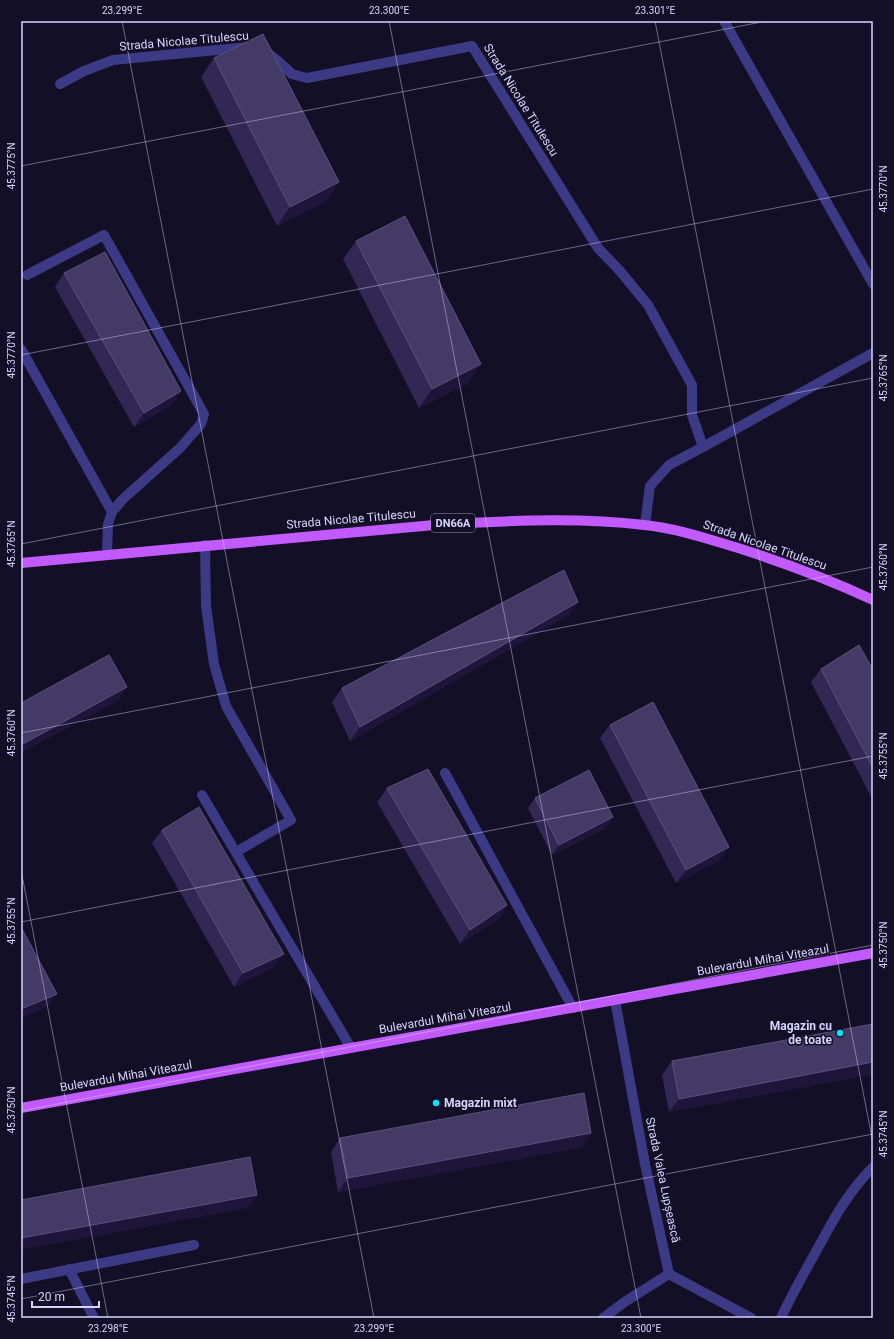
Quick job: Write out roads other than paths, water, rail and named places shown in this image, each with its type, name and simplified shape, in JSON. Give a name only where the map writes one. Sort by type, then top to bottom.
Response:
[{"type":"main road","name":"Strada Nicolae Titulescu","points":[[21,563],[437,524],[581,520],[645,525],[695,534],[767,557],[841,585],[873,600]]},
{"type":"main road","name":"Bulevardul Mihai Viteazul","points":[[21,1108],[873,953]]},
{"type":"street","points":[[724,21],[873,284]]},
{"type":"street","name":"Strada Nicolae Titulescu","points":[[60,84],[84,71],[113,60],[244,47],[265,50],[292,74],[307,78],[472,46],[598,248],[620,271],[648,306],[692,385],[692,415],[702,447]]},
{"type":"street","points":[[27,275],[104,235],[204,414],[201,424],[180,448],[123,499],[112,512],[108,524],[107,554]]},
{"type":"street","points":[[21,349],[112,512]]},
{"type":"street","points":[[645,525],[650,486],[669,465],[873,353]]},
{"type":"street","points":[[205,546],[206,606],[214,664],[226,706],[291,820],[236,852]]},
{"type":"street","points":[[445,773],[573,1008]]},
{"type":"street","points":[[202,795],[351,1048]]},
{"type":"street","name":"Strada Valea Lupșească","points":[[615,1000],[645,1164],[669,1274]]},
{"type":"street","points":[[781,1318],[841,1206],[859,1181],[873,1167]]},
{"type":"street","points":[[21,1279],[194,1245]]},
{"type":"street","points":[[69,1269],[94,1318]]},
{"type":"street","points":[[603,1318],[626,1301],[669,1274],[751,1318]]},
{"type":"place","name":"Magazin cu de toate","points":[[840,1033]]},
{"type":"place","name":"Magazin mixt","points":[[436,1103]]}]
